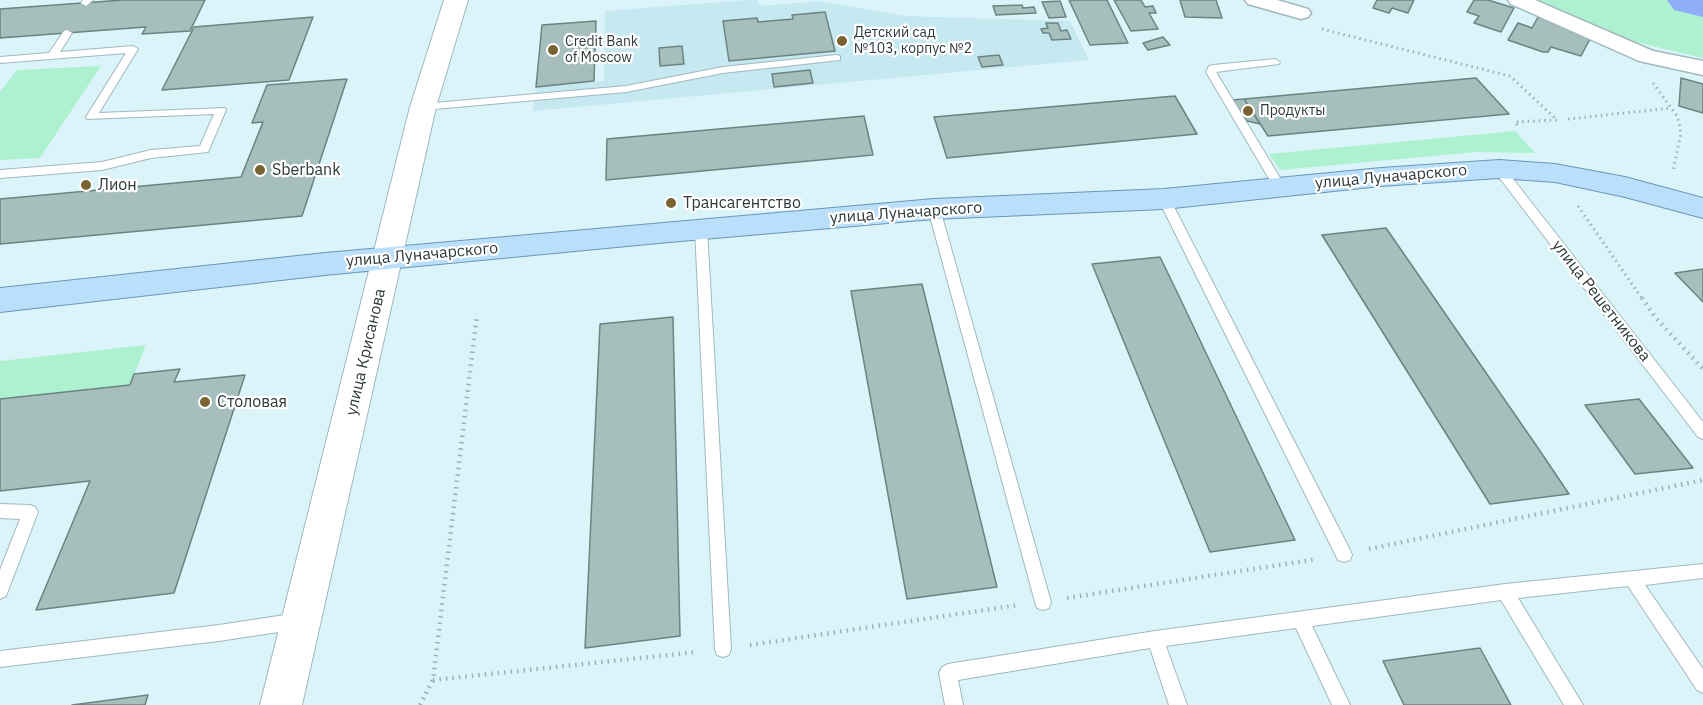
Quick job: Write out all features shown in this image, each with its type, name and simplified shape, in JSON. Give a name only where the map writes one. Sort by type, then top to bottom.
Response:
[{"type":"main road","name":"улица Крисанова","points":[[281,705],[423,107],[456,0]]},
{"type":"main road","name":"улица Луначарского","points":[[0,300],[701,229],[934,209],[1164,199],[1279,186],[1499,169],[1555,173],[1625,187],[1703,208]]},
{"type":"street","points":[[1255,0],[1302,13]]},
{"type":"street","points":[[1518,0],[1647,56],[1703,68]]},
{"type":"lane","points":[[53,56],[67,33]]},
{"type":"lane","points":[[0,60],[133,49],[91,117],[221,110],[204,149],[151,154],[102,166],[0,174]]},
{"type":"lane","points":[[423,107],[626,90],[733,69],[836,58]]},
{"type":"lane","points":[[1275,62],[1218,68],[1211,72],[1279,186]]},
{"type":"lane","name":"улица Решетникова","points":[[1499,169],[1703,433]]},
{"type":"lane","points":[[1164,199],[1344,555]]},
{"type":"lane","points":[[934,209],[1043,602]]},
{"type":"lane","points":[[701,229],[723,649]]},
{"type":"lane","points":[[0,511],[30,512],[0,591]]},
{"type":"lane","points":[[954,705],[948,672],[1155,639],[1505,592],[1703,571]]},
{"type":"lane","points":[[1631,577],[1703,684]]},
{"type":"lane","points":[[1505,592],[1574,705]]},
{"type":"lane","points":[[0,659],[209,634],[302,620]]},
{"type":"lane","points":[[1302,620],[1341,705]]},
{"type":"lane","points":[[1155,639],[1178,705]]},
{"type":"path","points":[[1316,27],[1510,76],[1557,120],[1515,122],[1519,127]]},
{"type":"path","points":[[1647,56],[1653,83],[1677,116],[1681,133],[1672,173]]},
{"type":"path","points":[[1568,119],[1671,108]]},
{"type":"path","points":[[1576,203],[1655,317],[1703,369]]},
{"type":"path","points":[[420,705],[433,680],[477,314]]},
{"type":"path","points":[[433,680],[723,649],[1344,555],[1703,480]]},
{"type":"shaded area","name":"Детский сад №103, корпус №2","points":[[757,0],[761,6],[820,1],[905,16],[1070,21],[1089,60],[533,111],[536,87],[604,81],[605,11]]},
{"type":"green space","points":[[1531,0],[1703,0],[1703,58],[1619,38],[1606,28],[1598,29]]},
{"type":"green space","points":[[101,66],[40,158],[0,160],[0,92],[17,70]]},
{"type":"green space","points":[[1515,131],[1535,153],[1476,152],[1280,170],[1269,154]]},
{"type":"green space","points":[[146,345],[130,385],[0,399],[0,361]]},
{"type":"building","points":[[123,0],[205,0],[190,31],[142,34],[146,27],[0,38],[0,9]]},
{"type":"building","points":[[1069,0],[1107,0],[1128,43],[1090,45]]},
{"type":"building","points":[[1114,0],[1141,0],[1145,7],[1153,6],[1156,13],[1149,13],[1158,29],[1131,31]]},
{"type":"building","points":[[1180,0],[1216,0],[1222,18],[1185,17]]},
{"type":"building","points":[[1377,0],[1414,0],[1408,13],[1392,8],[1389,13],[1373,8]]},
{"type":"building","points":[[1474,0],[1488,0],[1514,8],[1501,32],[1474,23],[1479,16],[1467,12]]},
{"type":"building","points":[[1060,1],[1066,17],[1049,18],[1042,2]]},
{"type":"building","points":[[1022,5],[1023,8],[1034,7],[1036,13],[996,15],[993,6]]},
{"type":"building","points":[[825,12],[835,51],[729,61],[723,21],[757,18],[758,22],[793,19],[792,15]]},
{"type":"building","points":[[313,17],[289,80],[162,90],[194,27]]},
{"type":"building","points":[[1538,17],[1592,35],[1581,56],[1551,47],[1548,52],[1543,52],[1508,40],[1518,23],[1532,28]]},
{"type":"building","points":[[596,21],[594,81],[536,87],[542,25]]},
{"type":"building","points":[[1046,23],[1058,23],[1061,31],[1067,30],[1071,39],[1052,40],[1049,33],[1043,33],[1041,29],[1048,28]]},
{"type":"building","points":[[1163,37],[1170,45],[1148,50],[1143,43]]},
{"type":"building","points":[[682,46],[684,64],[660,66],[659,48]]},
{"type":"building","points":[[999,55],[1003,65],[982,67],[978,57]]},
{"type":"building","points":[[810,70],[813,83],[774,87],[772,74]]},
{"type":"building","points":[[1476,78],[1509,114],[1268,136],[1244,99]]},
{"type":"building","points":[[1681,78],[1703,84],[1703,113],[1679,106]]},
{"type":"building","points":[[347,79],[302,216],[0,244],[0,199],[241,177],[263,122],[252,123],[267,85]]},
{"type":"building","points":[[1175,96],[1197,134],[947,158],[934,117]]},
{"type":"building","points":[[1244,99],[1260,124],[1247,121],[1231,100]]},
{"type":"building","points":[[864,116],[873,155],[606,180],[607,139]]},
{"type":"building","points":[[1386,228],[1569,494],[1490,504],[1322,235]]},
{"type":"building","points":[[1160,257],[1295,540],[1210,552],[1092,264]]},
{"type":"building","points":[[1703,269],[1703,302],[1675,273]]},
{"type":"building","points":[[922,284],[997,587],[907,599],[851,291]]},
{"type":"building","points":[[673,317],[680,636],[585,648],[600,324]]},
{"type":"building","points":[[180,369],[174,382],[245,375],[174,593],[36,610],[90,481],[0,491],[0,399],[130,385],[134,374]]},
{"type":"building","points":[[1639,399],[1693,468],[1635,474],[1585,405]]},
{"type":"building","points":[[1480,648],[1511,705],[1404,705],[1383,661]]},
{"type":"building","points":[[148,695],[145,705],[72,705]]},
{"type":"waterway","points":[[1690,0],[1703,3]]},
{"type":"place","name":"Детский сад №103, корпус №2","points":[[842,41]]},
{"type":"place","name":"Credit Bank of Moscow","points":[[553,50]]},
{"type":"place","name":"Прoдукты","points":[[1248,111]]},
{"type":"place","name":"Sberbank","points":[[260,170]]},
{"type":"place","name":"Лион","points":[[86,185]]},
{"type":"place","name":"Трансагентство","points":[[671,203]]},
{"type":"place","name":"Столовая","points":[[205,402]]}]
